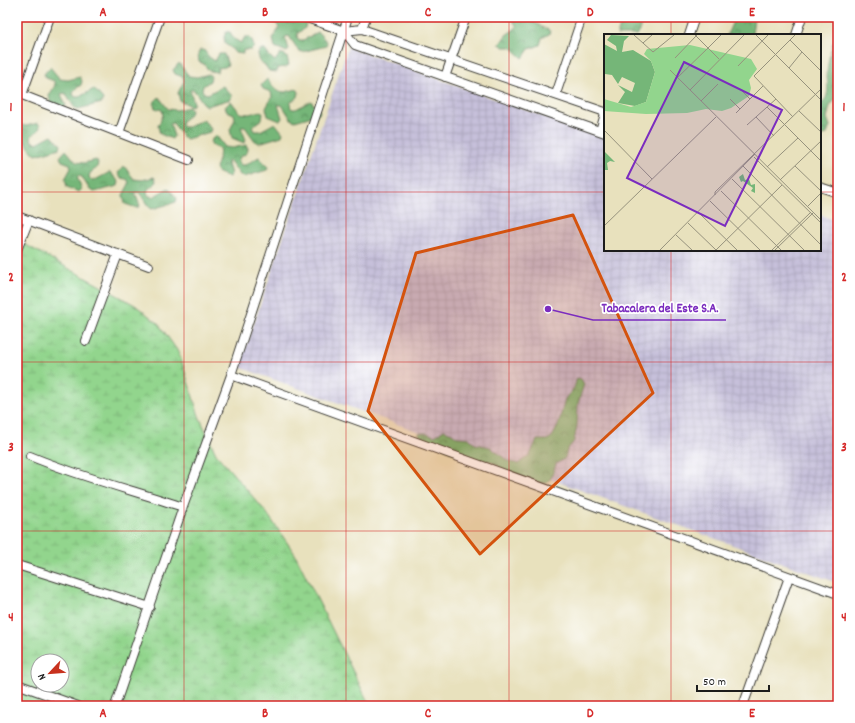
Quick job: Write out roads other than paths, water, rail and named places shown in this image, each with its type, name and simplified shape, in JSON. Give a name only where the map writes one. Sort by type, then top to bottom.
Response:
[{"type":"street","points":[[50,17],[20,94],[189,160]]},
{"type":"street","points":[[119,133],[160,17]]},
{"type":"street","points":[[304,17],[344,32],[355,45],[602,132],[604,119]]},
{"type":"street","points":[[115,706],[150,607],[183,506],[231,375],[348,17]]},
{"type":"street","points":[[362,29],[366,17]]},
{"type":"street","points":[[445,77],[466,17]]},
{"type":"street","points":[[556,94],[582,17]]},
{"type":"street","points":[[689,34],[695,17]]},
{"type":"street","points":[[796,34],[802,17]]},
{"type":"street","points":[[344,32],[362,29],[452,58],[556,94],[604,113]]},
{"type":"street","points":[[821,187],[838,193]]},
{"type":"street","points":[[17,216],[149,266]]},
{"type":"street","points":[[17,250],[29,220]]},
{"type":"street","points":[[86,341],[118,254]]},
{"type":"street","points":[[231,375],[838,594]]},
{"type":"street","points":[[30,456],[79,475],[183,506]]},
{"type":"street","points":[[17,566],[150,607]]},
{"type":"street","points":[[743,706],[789,577]]},
{"type":"street","points":[[17,684],[78,706]]},
{"type":"place","name":"Tabacalera del Este S.A.","points":[[548,309]]}]
